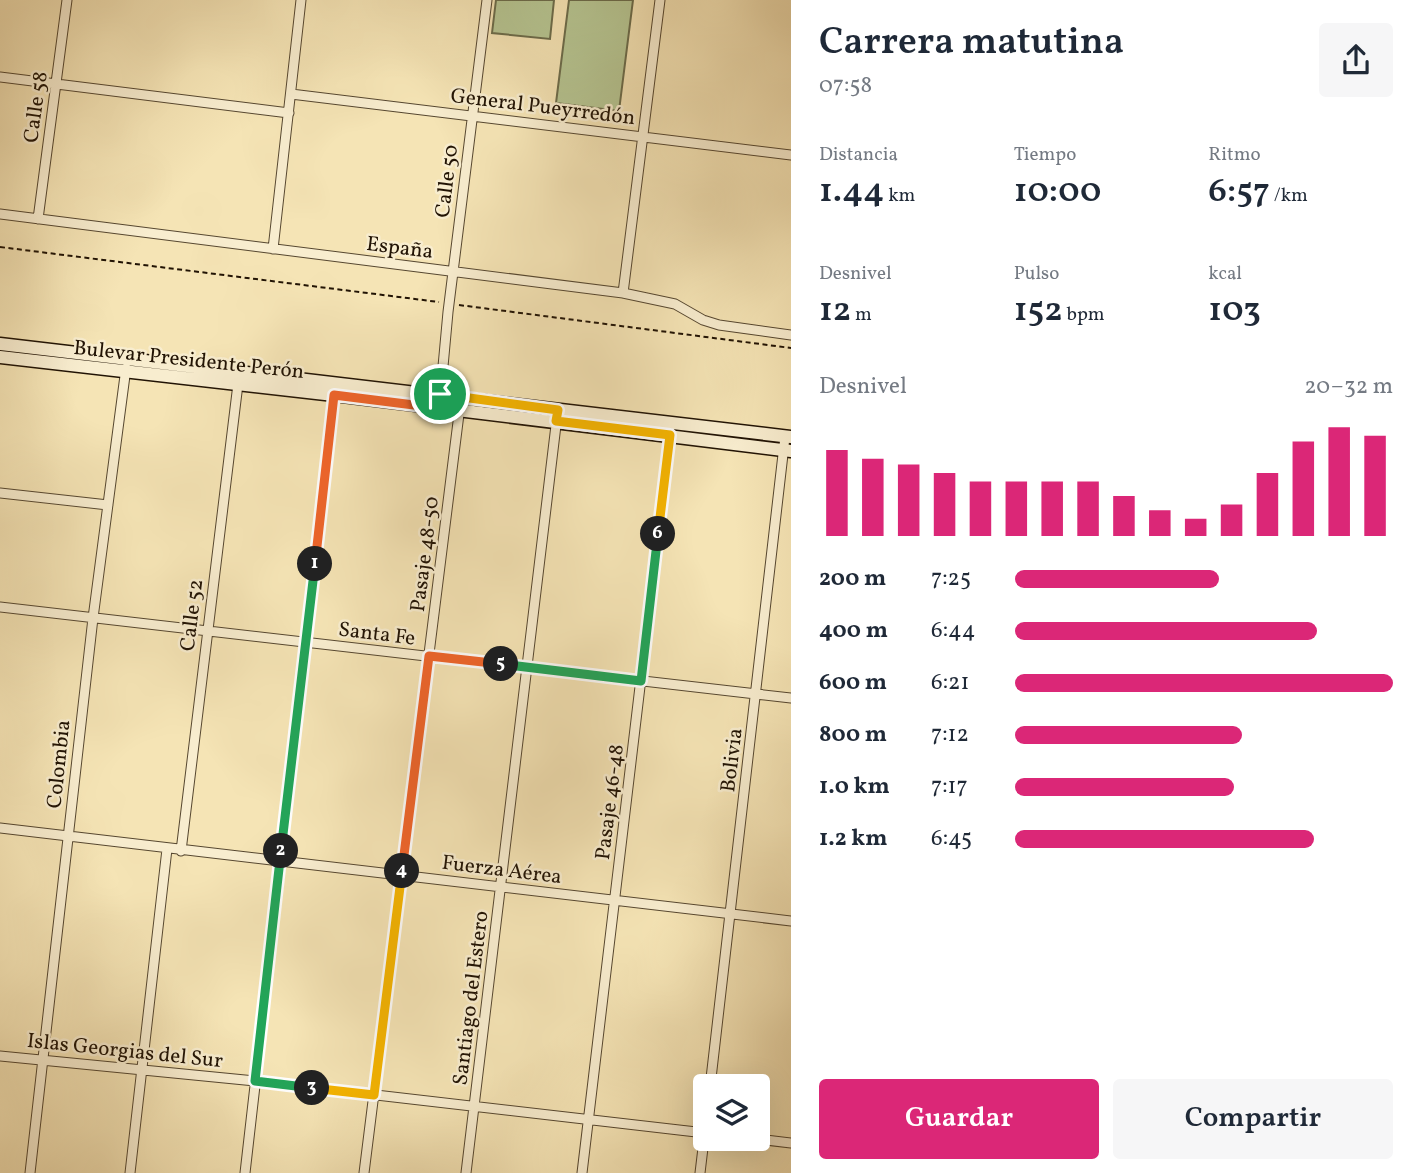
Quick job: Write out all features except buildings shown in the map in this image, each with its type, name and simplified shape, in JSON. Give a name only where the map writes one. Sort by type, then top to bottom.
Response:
[{"type":"main road","name":"Bulevar Presidente Perón","points":[[0,344],[238,384],[334,395],[439,401]]},
{"type":"main road","name":"Bulevar Presidente Perón","points":[[0,357],[126,365],[788,444]]},
{"type":"main road","name":"Bulevar Presidente Perón","points":[[557,415],[670,435],[788,444]]},
{"type":"street","name":"Calle 58","points":[[38,219],[68,0]]},
{"type":"street","points":[[273,249],[301,0]]},
{"type":"street","name":"Calle 50","points":[[439,401],[486,0]]},
{"type":"street","points":[[623,293],[660,0]]},
{"type":"street","points":[[0,77],[289,113]]},
{"type":"street","name":"General Pueyrredón","points":[[291,94],[791,155]]},
{"type":"street","name":"España","points":[[0,214],[623,293],[669,302],[703,320],[719,325],[791,335]]},
{"type":"street","name":"Colombia","points":[[30,1173],[93,618],[126,365]]},
{"type":"street","name":"Calle 52","points":[[181,851],[238,384]]},
{"type":"street","points":[[245,1173],[334,395]]},
{"type":"street","name":"Pasaje 48-50","points":[[364,1173],[461,403]]},
{"type":"street","name":"Santiago del Estero","points":[[466,1173],[557,415]]},
{"type":"street","name":"Pasaje 46-48","points":[[582,1173],[670,435]]},
{"type":"street","name":"Bolivia","points":[[711,1074],[788,444]]},
{"type":"street","points":[[0,493],[107,505]]},
{"type":"street","name":"Santa Fe","points":[[0,607],[791,698]]},
{"type":"street","name":"Fuerza Aérea","points":[[0,828],[791,921]]},
{"type":"street","points":[[130,1173],[167,849]]},
{"type":"street","name":"Islas Georgias del Sur","points":[[0,1056],[255,1081],[693,1132]]},
{"type":"street","points":[[770,1141],[791,1143]]},
{"type":"street","points":[[700,1173],[703,1151]]},
{"type":"path","points":[[0,247],[791,348]]},
{"type":"green space","points":[[496,0],[554,0],[550,39],[492,33]]},
{"type":"green space","points":[[569,0],[633,0],[619,111],[556,103]]},
{"type":"route","points":[[440,394],[558,410],[556,421],[670,435],[641,681],[429,656],[374,1095],[255,1081],[334,395],[438,408],[440,394]]}]
